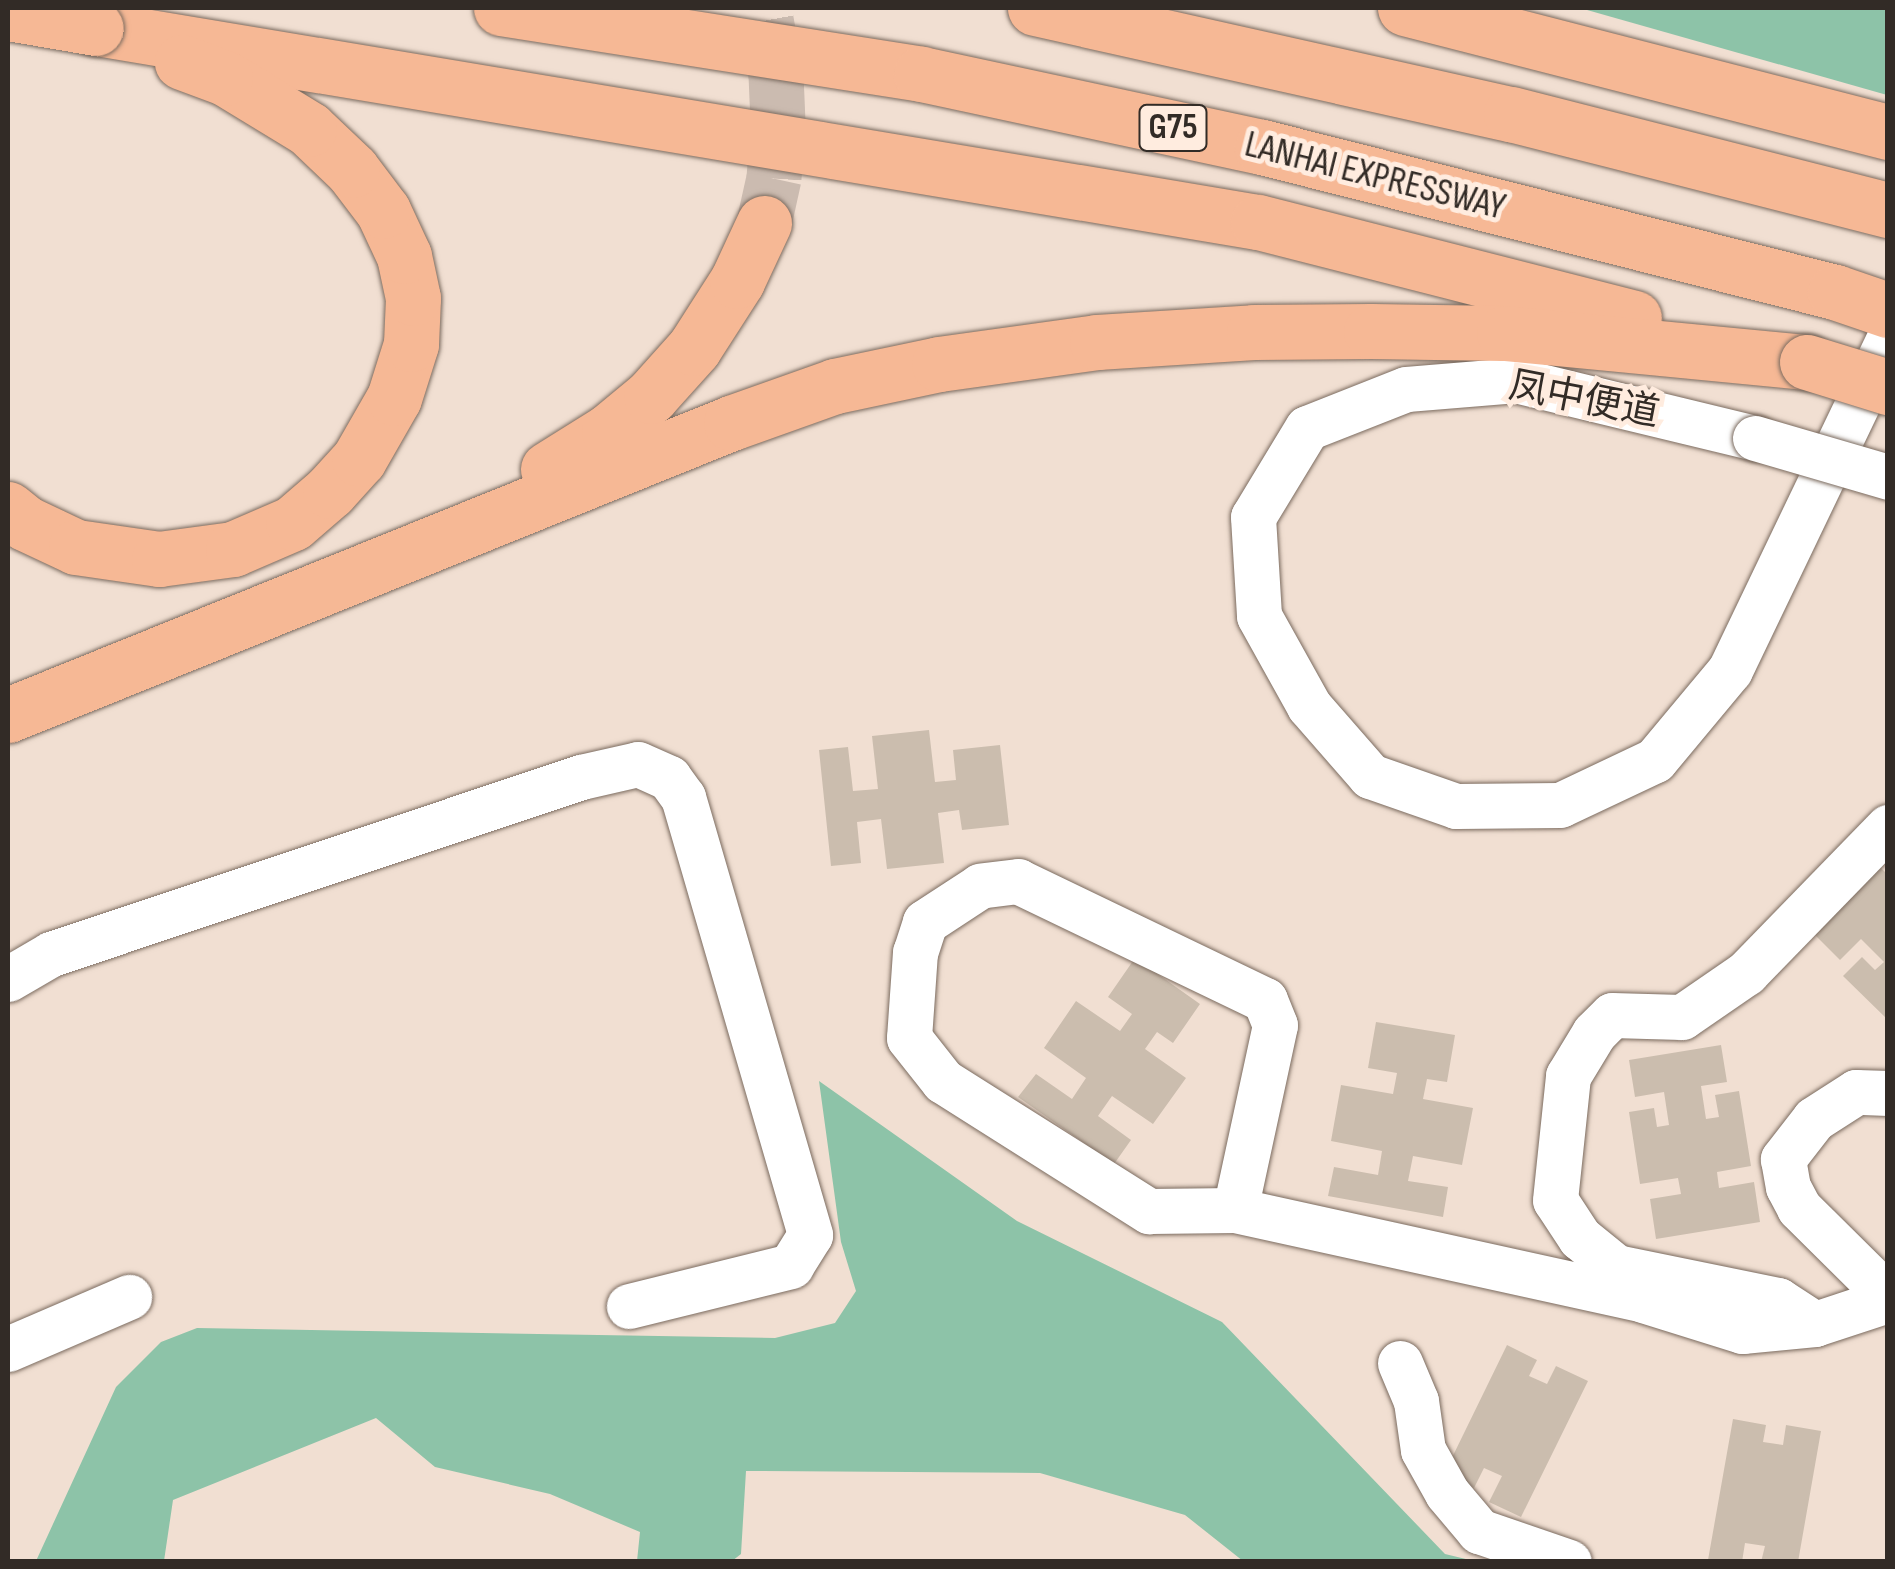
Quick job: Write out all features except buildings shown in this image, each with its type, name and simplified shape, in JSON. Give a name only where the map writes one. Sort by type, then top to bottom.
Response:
[{"type":"highway","name":"LANHAI EXPRESSWAY","points":[[501,8],[940,78],[1262,147],[1835,292],[1888,310]]},
{"type":"highway","name":"G75","points":[[1035,8],[1511,114],[1880,208]]},
{"type":"highway","points":[[1405,8],[1888,132]]},
{"type":"highway","points":[[8,12],[1258,222],[1807,362],[1888,387]]},
{"type":"highway","points":[[8,509],[25,523],[76,547],[159,558],[233,549],[293,523],[358,459],[394,398],[411,344],[413,298],[404,256],[383,210],[352,170],[310,129],[224,78],[96,28]]},
{"type":"highway","points":[[277,604],[462,516],[609,431],[651,396],[703,335],[737,282],[764,222]]},
{"type":"highway","points":[[8,714],[730,423],[836,386],[939,364],[1098,342],[1352,331],[1504,333],[1807,362]]},
{"type":"street","name":"凤中便道","points":[[1888,340],[1730,670],[1655,760],[1560,805],[1456,806],[1370,776],[1309,706],[1260,616],[1253,517],[1306,428],[1406,389],[1516,380],[1755,438],[1888,477]]},
{"type":"street","points":[[8,979],[51,954],[582,778],[638,764],[669,778],[684,797],[810,1236],[791,1266],[629,1306]]},
{"type":"street","points":[[1815,1324],[1778,1300],[1616,1267],[1580,1238],[1555,1200],[1568,1076],[1594,1033],[1612,1015],[1682,1017],[1746,973],[1888,827]]},
{"type":"street","points":[[1235,1210],[1275,1025],[1265,1000],[1018,881],[980,886],[926,922],[916,952],[909,1038],[943,1080],[1149,1211],[1235,1210],[1643,1300],[1742,1331],[1815,1324],[1888,1298],[1799,1208],[1788,1187],[1782,1159],[1814,1119],[1856,1092],[1888,1093]]},
{"type":"street","points":[[8,1349],[129,1297]]},
{"type":"street","points":[[1400,1363],[1416,1401],[1424,1450],[1447,1493],[1479,1531],[1569,1562]]},
{"type":"green space","points":[[1580,8],[1887,8],[1887,95]]},
{"type":"green space","points":[[819,1081],[1017,1221],[1222,1322],[1445,1554],[1474,1561],[1243,1561],[1185,1515],[1040,1473],[746,1471],[741,1554],[732,1561],[637,1561],[640,1532],[550,1494],[435,1467],[376,1418],[173,1500],[164,1561],[36,1561],[116,1387],[161,1342],[197,1328],[775,1338],[835,1323],[856,1291],[841,1242]]},
{"type":"tunnel","points":[[764,8],[776,74],[778,122],[774,178],[764,223]]}]
